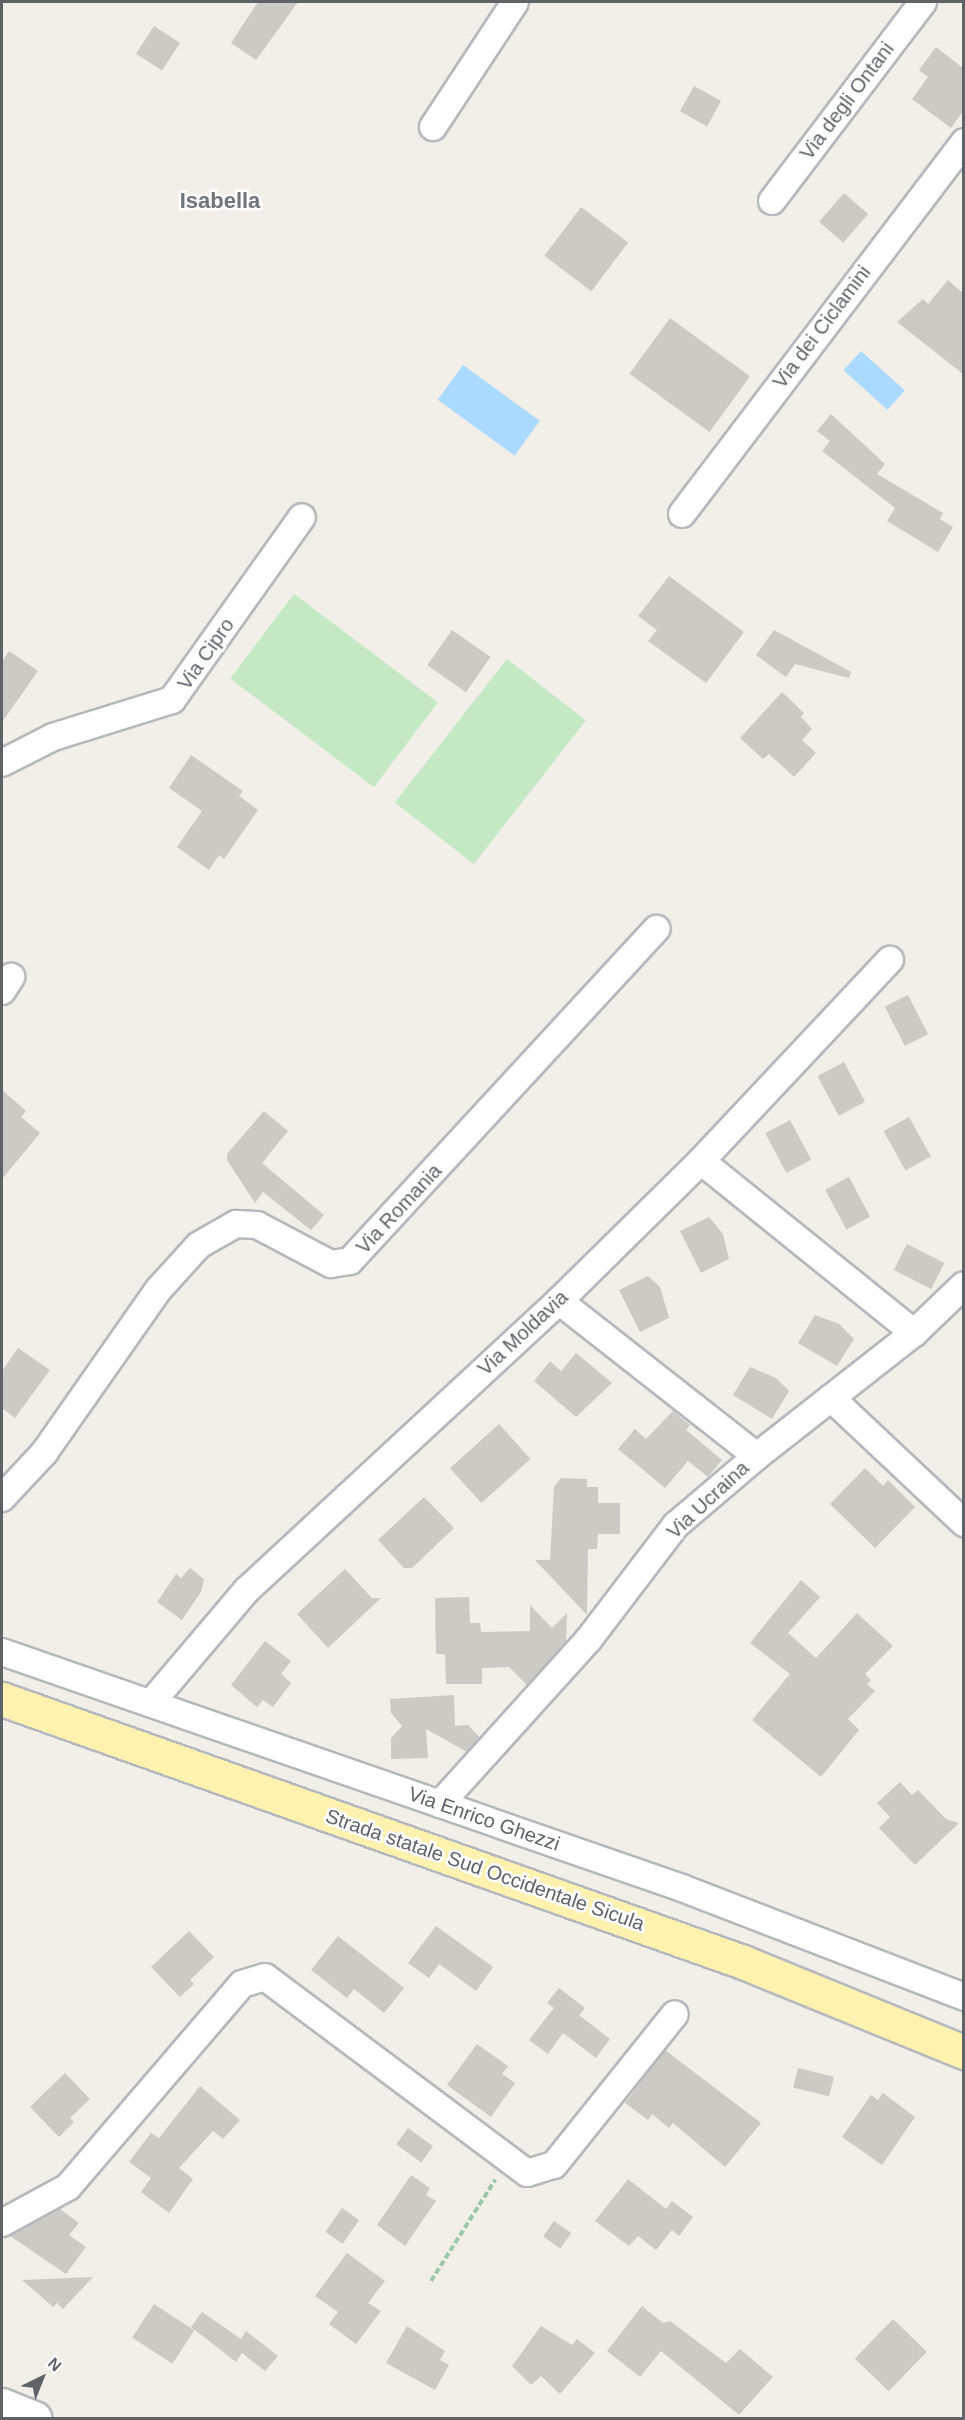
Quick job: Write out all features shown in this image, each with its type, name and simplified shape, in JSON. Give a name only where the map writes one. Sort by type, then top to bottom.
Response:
[{"type":"main road","name":"Strada statale Sud Occidentale Sicula","points":[[2,1699],[743,1962],[963,2052]]},
{"type":"street","points":[[433,127],[515,2]]},
{"type":"street","name":"Via degli Ontani","points":[[772,201],[923,2]]},
{"type":"street","name":"Via dei Ciclamini","points":[[682,514],[963,142]]},
{"type":"street","name":"Via Cipro","points":[[2,763],[53,737],[172,700],[302,517]]},
{"type":"street","name":"Via Romania","points":[[2,1498],[44,1453],[159,1289],[199,1245],[236,1224],[257,1225],[331,1263],[350,1261],[656,929]]},
{"type":"street","name":"Via Moldavia","points":[[151,1703],[247,1590],[559,1301],[701,1161],[890,960]]},
{"type":"street","points":[[701,1161],[914,1333]]},
{"type":"street","name":"Via Ucraina","points":[[440,1804],[589,1639],[676,1525],[757,1456],[914,1333],[963,1285]]},
{"type":"street","points":[[559,1301],[757,1456]]},
{"type":"street","points":[[831,1398],[963,1523]]},
{"type":"street","name":"Via Enrico Ghezzi","points":[[2,1652],[682,1887],[963,1997]]},
{"type":"street","points":[[2,2223],[68,2187],[242,1984],[265,1977],[527,2173],[554,2165],[675,2014]]},
{"type":"street","points":[[2,2405],[35,2418]]},
{"type":"path","points":[[431,2281],[508,2158]]},
{"type":"green space","points":[[294,594],[438,702],[374,787],[230,679]]},
{"type":"green space","points":[[507,659],[586,721],[474,864],[395,802]]},
{"type":"water","points":[[861,351],[905,390],[887,410],[844,370]]},
{"type":"water","points":[[463,365],[540,421],[515,456],[438,400]]},
{"type":"building","points":[[258,2],[298,2],[256,60],[231,43]]},
{"type":"building","points":[[154,26],[180,43],[162,71],[136,54]]},
{"type":"building","points":[[936,47],[963,68],[963,111],[951,128],[912,99],[928,77],[919,70]]},
{"type":"building","points":[[694,86],[721,101],[707,126],[680,111]]},
{"type":"building","points":[[844,193],[868,214],[843,243],[819,222]]},
{"type":"building","points":[[581,207],[628,243],[591,291],[544,256]]},
{"type":"building","points":[[948,280],[963,293],[963,374],[897,322],[923,299],[928,304]]},
{"type":"building","points":[[670,318],[750,376],[710,432],[629,374]]},
{"type":"building","points":[[831,414],[885,464],[877,474],[943,513],[940,519],[953,527],[938,552],[887,521],[895,508],[822,451],[830,441],[817,431]]},
{"type":"building","points":[[669,576],[744,632],[706,683],[648,641],[657,630],[638,616]]},
{"type":"building","points":[[452,630],[491,657],[466,692],[427,665]]},
{"type":"building","points":[[774,630],[851,672],[849,678],[795,664],[786,677],[756,655]]},
{"type":"building","points":[[9,651],[38,671],[2,722],[2,662]]},
{"type":"building","points":[[782,692],[804,713],[801,717],[812,729],[802,740],[816,753],[794,777],[769,754],[763,759],[740,738]]},
{"type":"building","points":[[191,755],[243,791],[239,796],[258,810],[224,859],[219,855],[209,870],[177,847],[202,811],[169,788]]},
{"type":"building","points":[[908,995],[928,1034],[905,1046],[885,1007]]},
{"type":"building","points":[[844,1062],[865,1102],[839,1116],[818,1076]]},
{"type":"building","points":[[2,1090],[26,1111],[21,1117],[40,1133],[2,1179]]},
{"type":"building","points":[[264,1111],[288,1131],[262,1163],[324,1215],[311,1230],[263,1192],[255,1203],[227,1160],[227,1154]]},
{"type":"building","points":[[909,1117],[931,1156],[905,1170],[884,1131]]},
{"type":"building","points":[[790,1120],[811,1160],[786,1173],[765,1133]]},
{"type":"building","points":[[849,1177],[870,1217],[846,1229],[825,1190]]},
{"type":"building","points":[[709,1217],[723,1234],[729,1259],[701,1273],[680,1231]]},
{"type":"building","points":[[907,1244],[944,1263],[931,1289],[894,1270]]},
{"type":"building","points":[[648,1276],[660,1287],[669,1318],[640,1332],[619,1290]]},
{"type":"building","points":[[815,1315],[839,1324],[854,1339],[837,1366],[798,1343]]},
{"type":"building","points":[[18,1348],[50,1370],[15,1418],[2,1408],[2,1371]]},
{"type":"building","points":[[576,1353],[612,1383],[576,1417],[534,1381],[550,1361],[561,1371]]},
{"type":"building","points":[[750,1367],[776,1378],[789,1391],[772,1419],[733,1395]]},
{"type":"building","points":[[673,1411],[690,1425],[686,1430],[722,1460],[708,1477],[688,1461],[665,1488],[618,1449],[635,1429],[646,1439]]},
{"type":"building","points":[[499,1424],[530,1459],[481,1503],[450,1468]]},
{"type":"building","points":[[865,1468],[883,1486],[888,1480],[915,1507],[875,1548],[830,1504]]},
{"type":"building","points":[[561,1478],[587,1479],[587,1487],[598,1487],[598,1503],[620,1503],[620,1534],[598,1534],[597,1549],[588,1549],[587,1615],[535,1560],[550,1560],[554,1487]]},
{"type":"building","points":[[424,1497],[454,1528],[412,1568],[404,1568],[378,1540]]},
{"type":"building","points":[[190,1568],[204,1579],[201,1592],[182,1620],[157,1602],[176,1574],[181,1578]]},
{"type":"building","points":[[345,1569],[372,1598],[381,1598],[328,1648],[297,1614]]},
{"type":"building","points":[[801,1580],[820,1597],[788,1633],[816,1658],[857,1613],[893,1646],[865,1674],[871,1680],[867,1684],[875,1691],[848,1719],[859,1730],[821,1777],[752,1720],[790,1674],[750,1643]]},
{"type":"building","points":[[469,1597],[470,1623],[480,1623],[481,1632],[530,1631],[530,1605],[552,1628],[567,1613],[566,1642],[527,1685],[509,1667],[482,1668],[482,1684],[446,1684],[445,1654],[436,1654],[435,1598]]},
{"type":"building","points":[[265,1641],[291,1661],[281,1674],[291,1683],[273,1707],[263,1700],[257,1707],[231,1685]]},
{"type":"building","points":[[454,1695],[455,1726],[468,1725],[480,1738],[467,1752],[426,1729],[428,1758],[391,1759],[391,1738],[402,1726],[391,1713],[390,1699]]},
{"type":"building","points":[[900,1782],[912,1795],[918,1790],[946,1819],[959,1823],[915,1865],[879,1828],[890,1817],[877,1803]]},
{"type":"building","points":[[436,1926],[493,1967],[476,1991],[439,1964],[429,1978],[408,1963]]},
{"type":"building","points":[[189,1931],[214,1957],[190,1980],[194,1984],[180,1997],[151,1967]]},
{"type":"building","points":[[338,1936],[404,1988],[384,2013],[354,1989],[347,1998],[311,1970]]},
{"type":"building","points":[[559,1988],[585,2008],[579,2015],[610,2039],[596,2058],[563,2033],[548,2054],[529,2040],[554,2008],[547,2003]]},
{"type":"building","points":[[477,2044],[508,2066],[502,2074],[515,2083],[491,2117],[447,2085]]},
{"type":"building","points":[[665,2050],[761,2123],[725,2167],[673,2123],[669,2128],[652,2114],[648,2120],[625,2103]]},
{"type":"building","points":[[798,2068],[834,2077],[829,2096],[793,2087]]},
{"type":"building","points":[[65,2073],[90,2099],[70,2118],[74,2122],[59,2137],[30,2107]]},
{"type":"building","points":[[200,2086],[240,2120],[223,2139],[213,2131],[179,2168],[193,2179],[169,2213],[141,2192],[151,2178],[129,2162],[151,2133],[159,2138]]},
{"type":"building","points":[[883,2093],[915,2117],[882,2165],[842,2137],[871,2095],[878,2100]]},
{"type":"building","points":[[408,2128],[433,2146],[421,2162],[396,2144]]},
{"type":"building","points":[[411,2175],[430,2188],[426,2195],[436,2201],[405,2246],[377,2225]]},
{"type":"building","points":[[628,2179],[666,2209],[672,2201],[693,2217],[679,2236],[672,2230],[656,2250],[638,2236],[629,2246],[595,2221]]},
{"type":"building","points":[[342,2208],[359,2220],[343,2244],[325,2232]]},
{"type":"building","points":[[60,2209],[79,2223],[69,2235],[86,2247],[66,2274],[10,2236]]},
{"type":"building","points":[[554,2221],[571,2233],[560,2249],[543,2237]]},
{"type":"building","points":[[347,2253],[385,2281],[368,2303],[381,2311],[356,2344],[329,2324],[338,2312],[315,2296]]},
{"type":"building","points":[[93,2277],[63,2309],[57,2303],[53,2307],[22,2280]]},
{"type":"building","points":[[154,2304],[194,2330],[172,2364],[132,2338]]},
{"type":"building","points":[[642,2306],[663,2323],[670,2321],[726,2363],[740,2349],[773,2377],[739,2415],[661,2351],[640,2377],[607,2351]]},
{"type":"building","points":[[202,2312],[241,2339],[246,2331],[278,2356],[265,2371],[242,2353],[236,2362],[191,2327]]},
{"type":"building","points":[[893,2319],[927,2352],[889,2391],[855,2359]]},
{"type":"building","points":[[407,2326],[445,2351],[440,2360],[449,2365],[435,2390],[386,2363]]},
{"type":"building","points":[[541,2326],[572,2345],[577,2339],[595,2353],[560,2394],[541,2376],[531,2385],[512,2366]]},
{"type":"district","name":"Isabella","points":[[220,201]]}]
